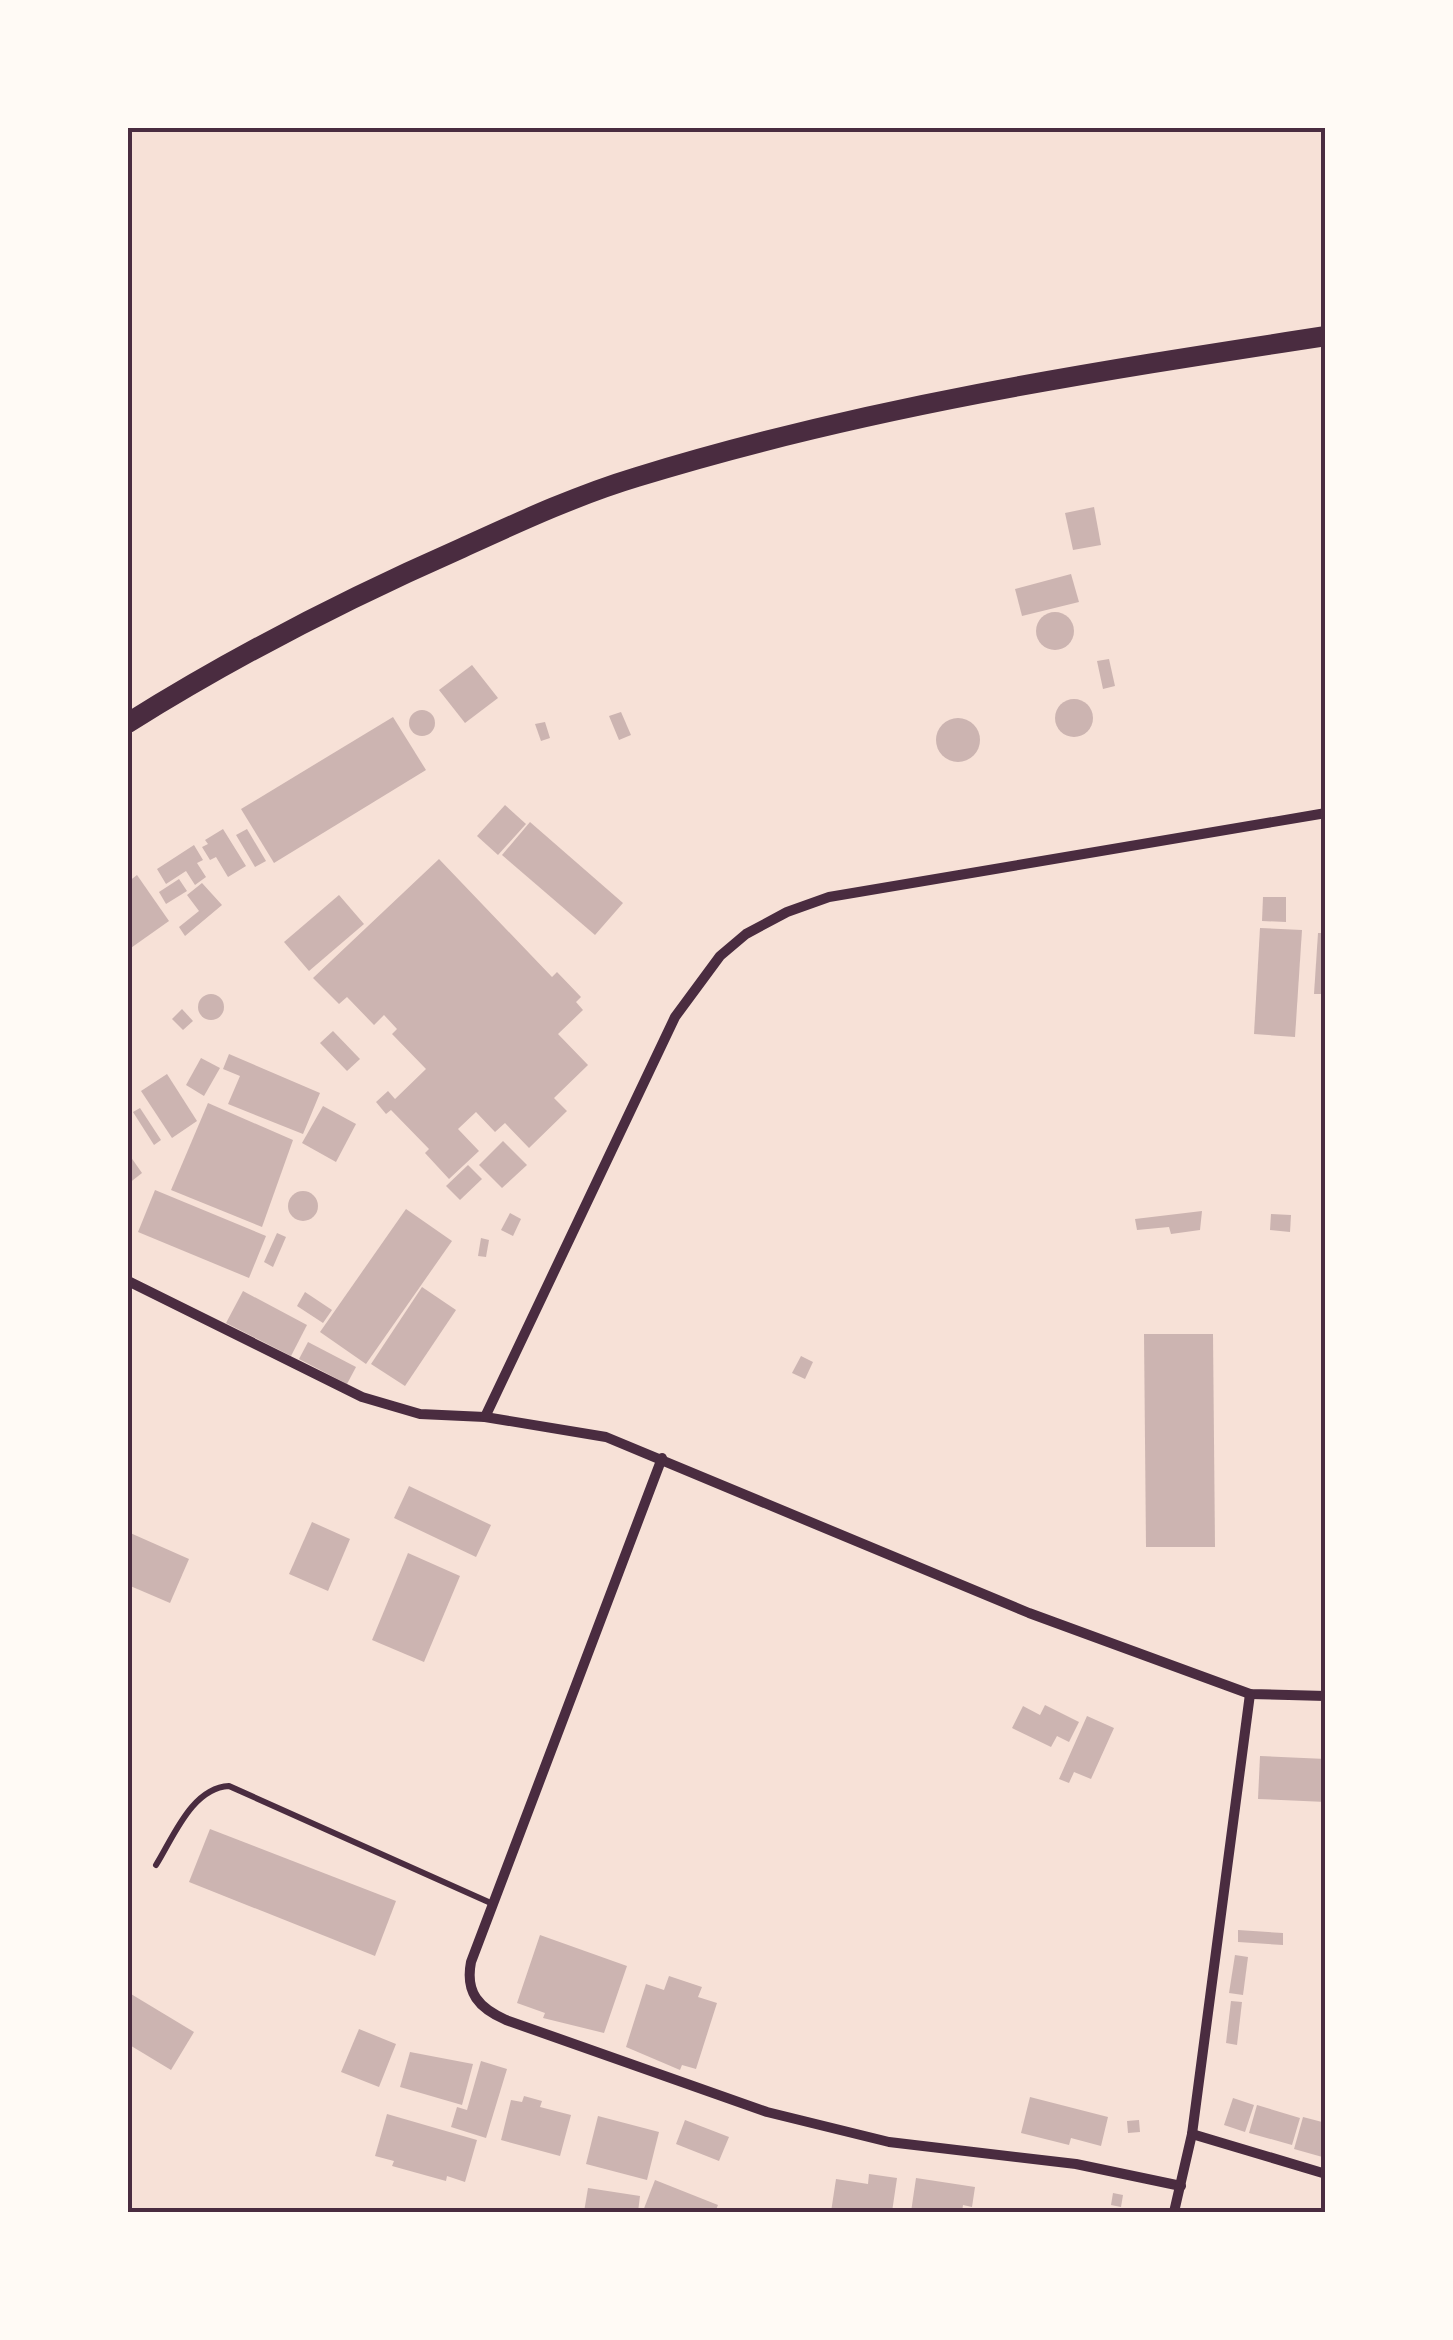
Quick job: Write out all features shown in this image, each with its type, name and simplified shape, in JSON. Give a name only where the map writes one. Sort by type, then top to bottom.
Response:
[{"type":"highway","points":[[128,723],[320,612],[538,514],[633,478],[901,406],[1053,376],[1326,336]]},
{"type":"street","points":[[485,1416],[675,1016],[720,956],[746,934],[786,912],[828,897],[1326,812]]},
{"type":"street","points":[[128,1281],[362,1398],[420,1414],[485,1416],[606,1437],[1029,1613],[1250,1694],[1326,1696]]},
{"type":"street","points":[[662,1458],[468,1978],[474,1998],[484,2011],[506,2020],[784,2116],[889,2142],[1076,2164],[1181,2186]]},
{"type":"street","points":[[1174,2212],[1192,2134],[1250,1694]]},
{"type":"street","points":[[1192,2134],[1326,2174]]},
{"type":"lane","points":[[156,1865],[201,1794],[214,1787],[229,1786],[494,1905]]},
{"type":"building","points":[[1094,507],[1101,545],[1073,550],[1065,513]]},
{"type":"building","points":[[1071,574],[1079,602],[1022,616],[1015,589]]},
{"type":"building","points":[[1055,612],[1069,617],[1074,631],[1069,645],[1055,650],[1041,645],[1036,631],[1041,617]]},
{"type":"building","points":[[1109,659],[1115,686],[1103,689],[1097,661]]},
{"type":"building","points":[[472,665],[498,698],[465,723],[439,690]]},
{"type":"building","points":[[1074,699],[1087,705],[1093,718],[1087,731],[1074,737],[1061,731],[1055,718],[1061,705]]},
{"type":"building","points":[[422,710],[431,714],[435,723],[431,732],[422,736],[413,732],[409,723],[413,714]]},
{"type":"building","points":[[621,712],[631,735],[619,740],[609,716]]},
{"type":"building","points":[[393,717],[426,770],[274,863],[241,809]]},
{"type":"building","points":[[958,718],[973,725],[980,740],[973,755],[958,762],[943,755],[936,740],[943,725]]},
{"type":"building","points":[[545,722],[550,738],[541,741],[535,724]]},
{"type":"building","points":[[505,805],[526,824],[498,855],[477,836]]},
{"type":"building","points":[[530,822],[623,903],[595,935],[502,855]]},
{"type":"building","points":[[223,829],[246,866],[228,877],[216,857],[210,860],[202,847],[208,844],[205,840]]},
{"type":"building","points":[[247,829],[266,861],[255,867],[236,835]]},
{"type":"building","points":[[194,845],[203,860],[197,863],[206,877],[195,885],[186,871],[166,884],[157,869]]},
{"type":"building","points":[[439,859],[552,977],[557,972],[581,997],[576,1002],[583,1010],[558,1034],[588,1065],[554,1098],[567,1111],[529,1148],[505,1123],[495,1132],[476,1112],[458,1129],[479,1151],[449,1179],[425,1153],[429,1149],[391,1110],[386,1114],[376,1102],[388,1091],[395,1099],[426,1069],[392,1034],[397,1029],[384,1015],[374,1025],[347,997],[339,1004],[313,978]]},
{"type":"building","points":[[137,875],[169,921],[128,950],[128,882]]},
{"type":"building","points":[[179,879],[187,891],[166,904],[159,892]]},
{"type":"building","points":[[202,883],[222,905],[185,936],[179,927],[199,911],[187,895]]},
{"type":"building","points":[[339,895],[364,924],[309,971],[284,942]]},
{"type":"building","points":[[1263,897],[1286,897],[1286,922],[1262,921]]},
{"type":"building","points":[[1260,928],[1302,930],[1295,1037],[1254,1034]]},
{"type":"building","points":[[1318,933],[1326,933],[1326,994],[1314,994]]},
{"type":"building","points":[[211,994],[220,998],[224,1007],[220,1016],[211,1020],[202,1016],[198,1007],[202,998]]},
{"type":"building","points":[[182,1009],[193,1021],[183,1030],[172,1019]]},
{"type":"building","points":[[333,1031],[360,1059],[347,1071],[320,1043]]},
{"type":"building","points":[[229,1054],[320,1093],[303,1134],[228,1104],[240,1076],[223,1069]]},
{"type":"building","points":[[201,1058],[220,1068],[204,1096],[186,1085]]},
{"type":"building","points":[[167,1074],[197,1121],[172,1138],[141,1091]]},
{"type":"building","points":[[208,1103],[293,1140],[262,1227],[171,1190]]},
{"type":"building","points":[[323,1106],[356,1124],[336,1162],[302,1143]]},
{"type":"building","points":[[140,1108],[161,1140],[154,1145],[133,1112]]},
{"type":"building","points":[[503,1141],[527,1165],[502,1188],[479,1165]]},
{"type":"building","points":[[128,1153],[142,1173],[128,1184]]},
{"type":"building","points":[[468,1165],[482,1179],[460,1200],[446,1186]]},
{"type":"building","points":[[155,1190],[266,1236],[249,1278],[138,1232]]},
{"type":"building","points":[[303,1191],[314,1195],[318,1206],[314,1217],[303,1221],[292,1217],[288,1206],[292,1195]]},
{"type":"building","points":[[406,1209],[452,1241],[366,1364],[320,1332]]},
{"type":"building","points":[[1202,1211],[1200,1230],[1171,1234],[1169,1227],[1137,1230],[1135,1219]]},
{"type":"building","points":[[510,1213],[521,1219],[513,1236],[501,1230]]},
{"type":"building","points":[[1271,1214],[1291,1215],[1290,1232],[1270,1230]]},
{"type":"building","points":[[277,1233],[286,1237],[273,1267],[264,1262]]},
{"type":"building","points":[[481,1238],[489,1240],[486,1257],[478,1256]]},
{"type":"building","points":[[422,1287],[456,1310],[405,1386],[371,1364]]},
{"type":"building","points":[[243,1291],[307,1325],[291,1356],[226,1323]]},
{"type":"building","points":[[305,1292],[332,1310],[323,1323],[297,1306]]},
{"type":"building","points":[[1144,1334],[1213,1334],[1215,1547],[1146,1547]]},
{"type":"building","points":[[308,1342],[356,1367],[347,1384],[299,1359]]},
{"type":"building","points":[[801,1356],[813,1362],[805,1379],[792,1373]]},
{"type":"building","points":[[409,1486],[491,1525],[476,1557],[394,1518]]},
{"type":"building","points":[[312,1522],[350,1539],[328,1591],[289,1574]]},
{"type":"building","points":[[128,1532],[189,1559],[170,1603],[128,1585]]},
{"type":"building","points":[[408,1553],[460,1576],[424,1662],[372,1640]]},
{"type":"building","points":[[1045,1705],[1079,1722],[1069,1742],[1057,1736],[1051,1747],[1012,1728],[1023,1706],[1040,1715]]},
{"type":"building","points":[[1087,1716],[1114,1728],[1091,1779],[1074,1772],[1069,1783],[1059,1779]]},
{"type":"building","points":[[1260,1756],[1326,1759],[1326,1802],[1258,1799]]},
{"type":"building","points":[[210,1829],[396,1901],[375,1956],[189,1882]]},
{"type":"building","points":[[1238,1930],[1283,1933],[1283,1945],[1238,1942]]},
{"type":"building","points":[[540,1935],[627,1966],[604,2033],[543,2018],[545,2013],[517,2003]]},
{"type":"building","points":[[1235,1955],[1248,1957],[1243,1995],[1229,1993]]},
{"type":"building","points":[[669,1976],[702,1987],[698,1997],[717,2003],[696,2069],[682,2065],[680,2070],[626,2047],[646,1984],[664,1990]]},
{"type":"building","points":[[131,1994],[194,2032],[171,2070],[128,2044]]},
{"type":"building","points":[[1231,2001],[1242,2002],[1237,2045],[1226,2043]]},
{"type":"building","points":[[359,2029],[396,2044],[379,2087],[341,2072]]},
{"type":"building","points":[[410,2052],[473,2064],[462,2105],[400,2087]]},
{"type":"building","points":[[481,2061],[507,2069],[486,2138],[451,2127],[457,2107],[467,2110]]},
{"type":"building","points":[[524,2096],[542,2101],[540,2107],[571,2115],[560,2156],[501,2140],[511,2100],[522,2102]]},
{"type":"building","points":[[1030,2097],[1108,2117],[1101,2146],[1071,2138],[1069,2145],[1021,2133]]},
{"type":"building","points":[[1233,2098],[1254,2105],[1245,2132],[1224,2125]]},
{"type":"building","points":[[1257,2105],[1300,2118],[1292,2145],[1249,2133]]},
{"type":"building","points":[[387,2114],[477,2140],[465,2182],[447,2176],[446,2181],[392,2166],[394,2161],[375,2156]]},
{"type":"building","points":[[598,2116],[659,2132],[647,2180],[586,2164]]},
{"type":"building","points":[[1303,2117],[1326,2123],[1326,2158],[1294,2149]]},
{"type":"building","points":[[685,2120],[729,2137],[719,2161],[676,2144]]},
{"type":"building","points":[[1139,2120],[1140,2132],[1128,2133],[1127,2121]]},
{"type":"building","points":[[869,2174],[897,2178],[892,2212],[831,2212],[836,2179],[868,2184]]},
{"type":"building","points":[[916,2178],[975,2187],[972,2207],[963,2205],[962,2212],[911,2212]]},
{"type":"building","points":[[655,2180],[718,2205],[715,2212],[643,2211]]},
{"type":"building","points":[[588,2188],[640,2196],[638,2212],[584,2212]]},
{"type":"building","points":[[1113,2193],[1123,2195],[1121,2207],[1111,2205]]}]
